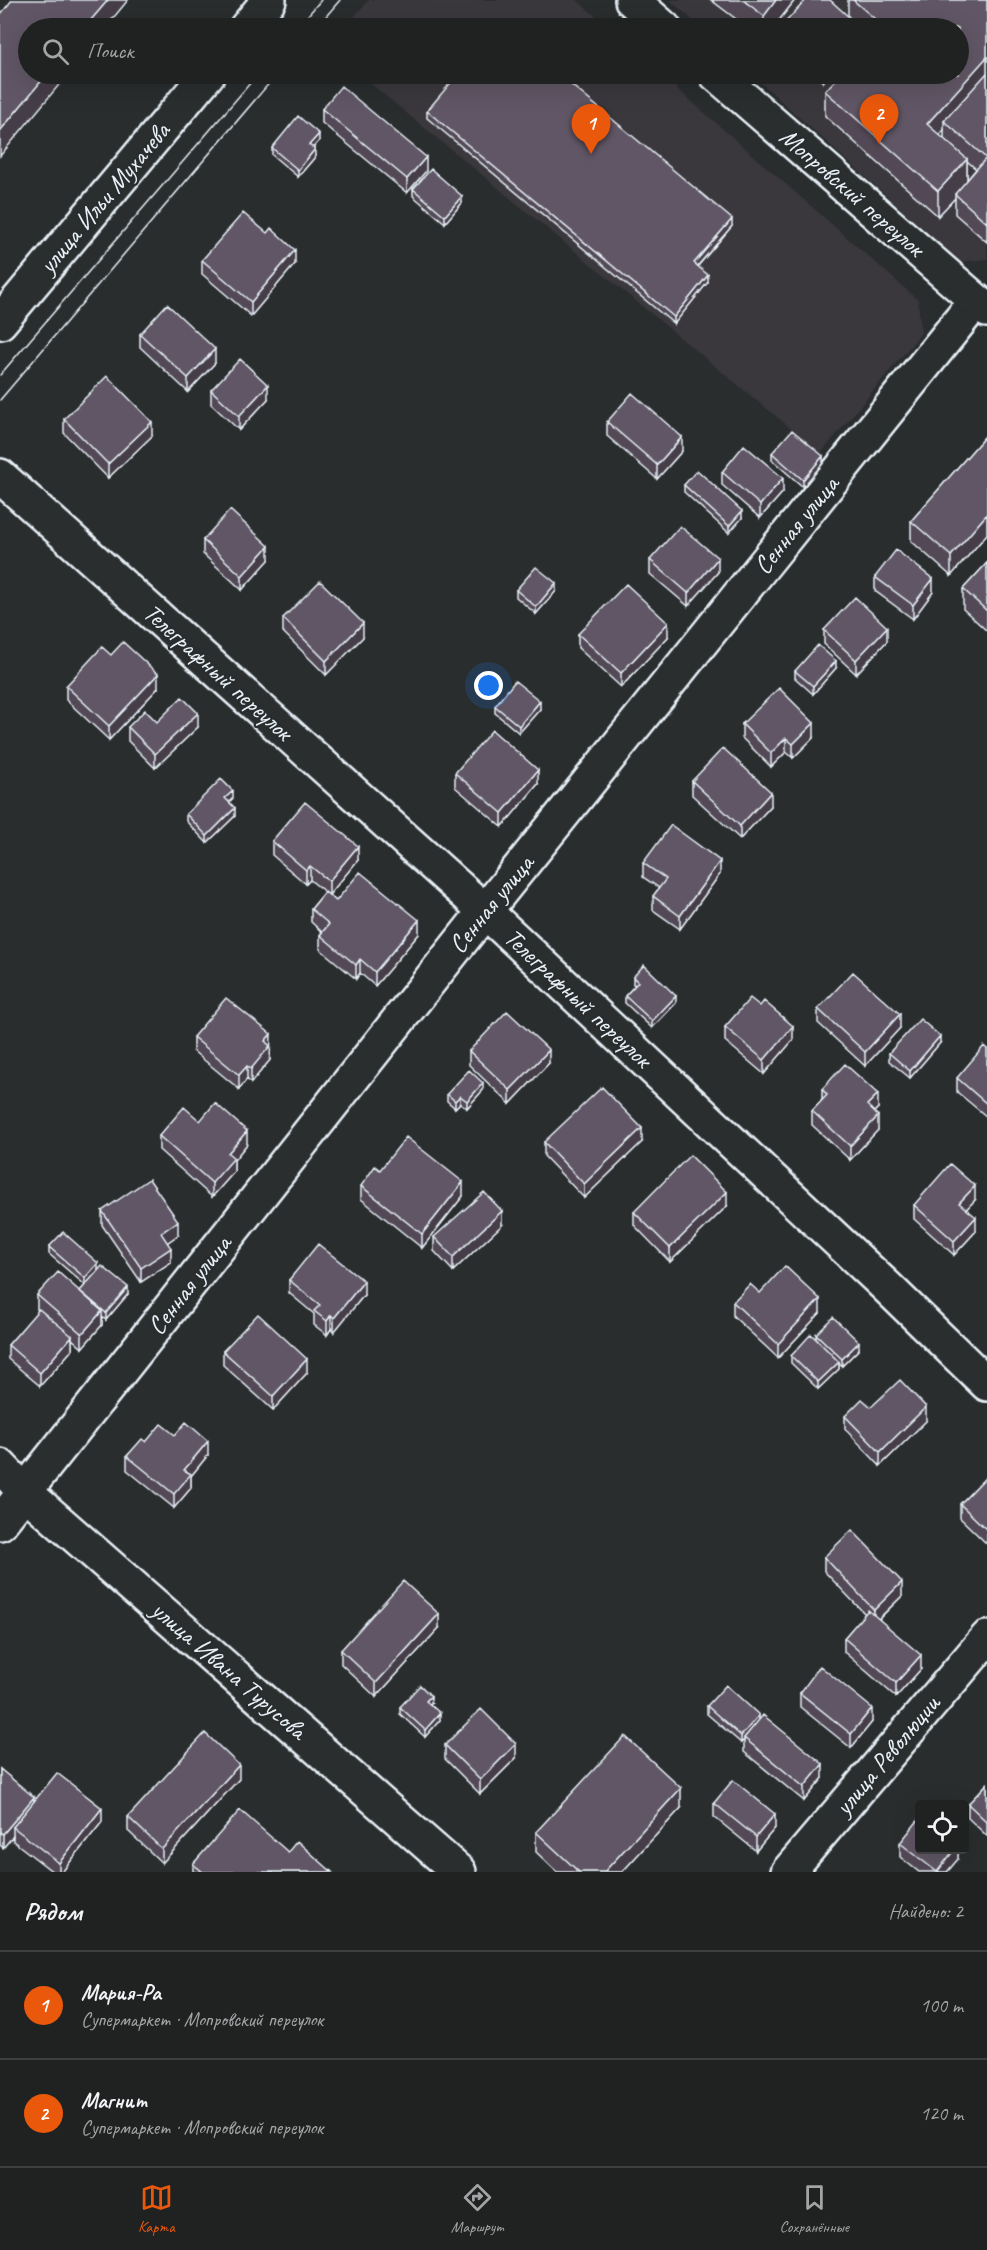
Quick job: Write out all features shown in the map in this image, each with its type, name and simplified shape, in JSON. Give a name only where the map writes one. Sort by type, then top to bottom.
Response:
[{"type":"street","points":[[255,18],[270,0]]},
{"type":"street","points":[[632,0],[653,18]]},
{"type":"street","name":"улица Ильи Мухачева","points":[[0,322],[200,84]]},
{"type":"street","name":"Мопровский переулок","points":[[728,84],[983,300]]},
{"type":"street","name":"Сенная улица","points":[[0,1523],[485,911],[983,300]]},
{"type":"street","name":"Телеграфный переулок","points":[[0,476],[485,911],[887,1287],[987,1384]]},
{"type":"street","name":"улица Ивана Турусова","points":[[0,1467],[459,1872]]},
{"type":"street","name":"улица Революции","points":[[788,1872],[987,1638]]},
{"type":"shaded area","points":[[369,0],[577,0],[598,18],[353,18]]},
{"type":"shaded area","points":[[670,0],[987,0],[987,259],[960,262],[762,84],[969,84],[969,18],[690,18]]},
{"type":"shaded area","points":[[371,84],[671,84],[918,300],[921,333],[821,453]]},
{"type":"building","points":[[12,0],[108,0],[93,18],[18,18],[18,84],[39,84],[0,131],[0,15]]},
{"type":"building","points":[[743,0],[776,0],[764,16]]},
{"type":"building","points":[[806,0],[830,0],[850,18],[789,18]]},
{"type":"building","points":[[853,0],[987,0],[987,57],[969,77],[969,18],[874,18]]},
{"type":"building","points":[[987,73],[987,223],[955,194],[986,158],[944,121]]},
{"type":"building","points":[[450,84],[570,84],[732,219],[694,263],[708,275],[674,317],[427,111]]},
{"type":"building","points":[[832,84],[963,84],[927,124],[967,159],[938,191],[825,91]]},
{"type":"building","points":[[341,86],[426,157],[407,179],[322,109]]},
{"type":"building","points":[[298,116],[319,134],[309,145],[315,149],[298,170],[272,148]]},
{"type":"building","points":[[431,169],[462,196],[445,216],[413,189]]},
{"type":"building","points":[[243,213],[267,233],[271,228],[295,250],[251,302],[202,260]]},
{"type":"building","points":[[167,304],[215,349],[188,378],[140,334]]},
{"type":"building","points":[[240,359],[268,385],[239,416],[211,390]]},
{"type":"building","points":[[107,376],[152,422],[108,464],[64,419]]},
{"type":"building","points":[[632,393],[682,437],[657,465],[607,422]]},
{"type":"building","points":[[792,430],[823,456],[803,480],[772,453]]},
{"type":"building","points":[[987,434],[987,514],[951,556],[911,521]]},
{"type":"building","points":[[744,445],[783,478],[760,505],[722,472]]},
{"type":"building","points":[[697,470],[742,511],[729,526],[684,485]]},
{"type":"building","points":[[230,510],[269,546],[242,576],[203,540]]},
{"type":"building","points":[[680,526],[718,558],[688,593],[650,560]]},
{"type":"building","points":[[896,550],[933,579],[913,605],[875,577]]},
{"type":"building","points":[[987,563],[987,611],[963,589]]},
{"type":"building","points":[[536,567],[556,583],[536,607],[516,590]]},
{"type":"building","points":[[320,581],[363,623],[326,661],[283,618]]},
{"type":"building","points":[[626,584],[668,623],[621,673],[578,634]]},
{"type":"building","points":[[855,597],[887,627],[856,660],[824,630]]},
{"type":"building","points":[[123,642],[158,674],[109,726],[66,686],[102,647],[111,655]]},
{"type":"building","points":[[818,645],[836,661],[813,686],[795,671]]},
{"type":"building","points":[[515,681],[540,701],[519,726],[495,706]]},
{"type":"building","points":[[779,688],[814,723],[793,744],[786,738],[771,753],[742,724]]},
{"type":"building","points":[[182,697],[198,713],[155,754],[128,727],[145,710],[157,722]]},
{"type":"building","points":[[492,730],[538,770],[502,813],[455,773]]},
{"type":"building","points":[[723,748],[771,792],[740,826],[692,781]]},
{"type":"building","points":[[221,779],[233,791],[225,798],[235,808],[207,836],[186,814]]},
{"type":"building","points":[[305,802],[358,846],[329,881],[310,866],[306,870],[272,841]]},
{"type":"building","points":[[671,825],[720,861],[680,916],[653,896],[666,879],[643,863]]},
{"type":"building","points":[[360,872],[419,920],[375,972],[360,959],[356,965],[320,935],[329,924],[311,909],[325,892],[336,901]]},
{"type":"building","points":[[644,965],[676,996],[652,1021],[625,996],[638,982],[633,977]]},
{"type":"building","points":[[853,972],[900,1014],[865,1052],[818,1009]]},
{"type":"building","points":[[226,998],[271,1034],[265,1041],[270,1046],[251,1069],[247,1066],[239,1075],[193,1037]]},
{"type":"building","points":[[750,998],[760,1006],[764,1001],[793,1026],[764,1060],[725,1027]]},
{"type":"building","points":[[507,1011],[549,1050],[510,1090],[469,1051]]},
{"type":"building","points":[[920,1019],[940,1036],[910,1071],[889,1053]]},
{"type":"building","points":[[984,1046],[987,1049],[987,1104],[957,1078]]},
{"type":"building","points":[[845,1064],[878,1094],[867,1105],[878,1116],[850,1146],[812,1111],[827,1095],[822,1089]]},
{"type":"building","points":[[469,1070],[483,1083],[467,1101],[460,1096],[455,1101],[447,1094]]},
{"type":"building","points":[[602,1087],[642,1128],[584,1184],[544,1142]]},
{"type":"building","points":[[215,1103],[247,1131],[228,1153],[234,1158],[212,1183],[159,1136],[184,1107],[200,1121]]},
{"type":"building","points":[[406,1137],[463,1182],[422,1234],[361,1186],[375,1166],[380,1170]]},
{"type":"building","points":[[690,1155],[727,1192],[670,1248],[634,1212]]},
{"type":"building","points":[[950,1164],[975,1186],[959,1203],[976,1217],[954,1241],[914,1205]]},
{"type":"building","points":[[149,1179],[178,1221],[161,1233],[171,1248],[141,1268],[102,1211]]},
{"type":"building","points":[[484,1192],[502,1211],[453,1257],[434,1237]]},
{"type":"building","points":[[63,1232],[98,1263],[85,1278],[49,1247]]},
{"type":"building","points":[[318,1244],[364,1281],[334,1318],[331,1315],[327,1321],[314,1311],[320,1305],[289,1280]]},
{"type":"building","points":[[102,1266],[128,1287],[106,1313],[80,1291]]},
{"type":"building","points":[[785,1266],[820,1299],[778,1344],[733,1302],[750,1284],[760,1293]]},
{"type":"building","points":[[58,1272],[102,1311],[82,1334],[37,1295]]},
{"type":"building","points":[[39,1309],[72,1336],[40,1373],[8,1345]]},
{"type":"building","points":[[258,1314],[307,1359],[273,1396],[223,1351]]},
{"type":"building","points":[[833,1317],[859,1342],[842,1359],[816,1334]]},
{"type":"building","points":[[811,1334],[839,1362],[818,1382],[791,1356]]},
{"type":"building","points":[[900,1380],[926,1407],[880,1452],[845,1416],[862,1399],[871,1407]]},
{"type":"building","points":[[186,1422],[208,1441],[184,1470],[191,1474],[174,1494],[127,1456],[142,1439],[146,1442],[161,1424],[175,1435]]},
{"type":"building","points":[[987,1476],[987,1530],[960,1504]]},
{"type":"building","points":[[852,1530],[902,1582],[874,1610],[824,1557]]},
{"type":"building","points":[[403,1581],[439,1614],[376,1683],[341,1650]]},
{"type":"building","points":[[868,1610],[921,1655],[896,1683],[844,1638]]},
{"type":"building","points":[[820,1666],[872,1708],[851,1734],[800,1693]]},
{"type":"building","points":[[420,1685],[431,1696],[426,1701],[440,1713],[425,1730],[400,1707]]},
{"type":"building","points":[[726,1685],[759,1715],[741,1736],[707,1706]]},
{"type":"building","points":[[481,1709],[516,1744],[480,1780],[445,1745]]},
{"type":"building","points":[[763,1715],[823,1764],[804,1787],[744,1738]]},
{"type":"building","points":[[205,1733],[239,1765],[162,1849],[128,1817]]},
{"type":"building","points":[[625,1736],[681,1788],[604,1872],[579,1872],[536,1832]]},
{"type":"building","points":[[0,1769],[34,1797],[3,1834],[0,1832]]},
{"type":"building","points":[[57,1773],[102,1808],[59,1863],[13,1827]]},
{"type":"building","points":[[733,1780],[775,1814],[756,1837],[714,1803]]},
{"type":"building","points":[[987,1784],[987,1822],[969,1805]]},
{"type":"building","points":[[240,1810],[288,1852],[297,1841],[332,1872],[203,1872],[193,1864]]},
{"type":"building","points":[[915,1824],[915,1854],[951,1854],[937,1872],[900,1843]]},
{"type":"tram line","points":[[306,18],[321,0]]},
{"type":"tram line","points":[[325,18],[340,0]]},
{"type":"tram line","points":[[0,375],[249,84]]},
{"type":"tram line","points":[[0,400],[269,84]]},
{"type":"place","name":"Магнит","points":[[879,144]]},
{"type":"place","name":"Мария-Ра","points":[[591,154]]}]
